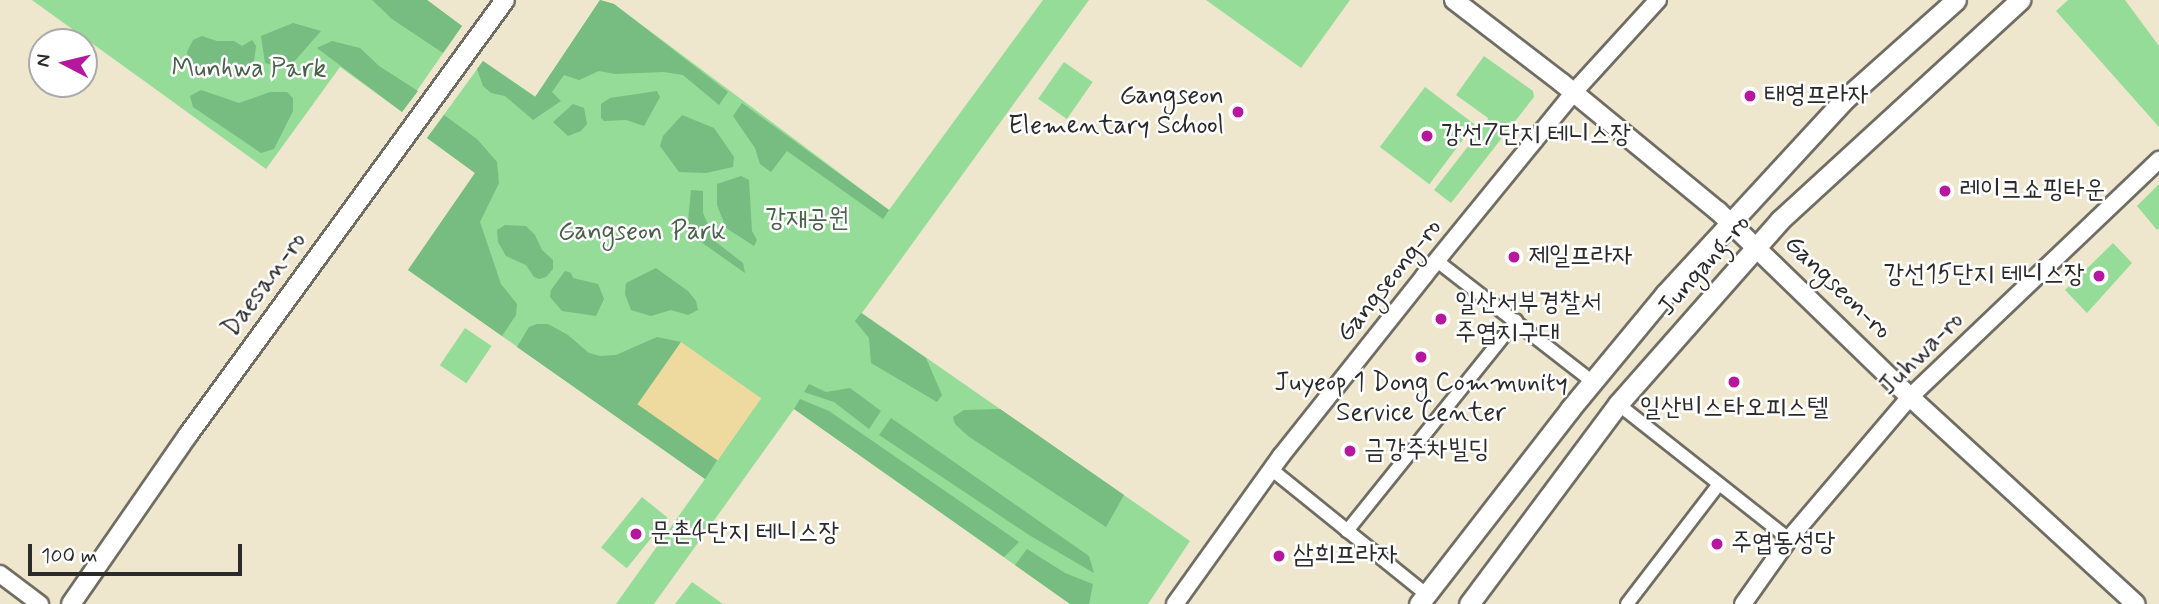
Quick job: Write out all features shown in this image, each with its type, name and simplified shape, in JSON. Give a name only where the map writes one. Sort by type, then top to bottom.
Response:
[{"type":"main road","name":"Daesan-ro","points":[[71,604],[192,429],[505,0]]},
{"type":"main road","name":"Gangseon-ro","points":[[1454,0],[1573,93],[1730,223],[1910,397],[2136,604]]},
{"type":"main road","name":"Jungang-ro","points":[[1422,599],[1665,294],[1846,98],[1956,0]]},
{"type":"main road","name":"Jungang-ro","points":[[1469,604],[1618,404],[1792,208],[2020,0]]},
{"type":"street","name":"Gangseong-ro","points":[[1175,604],[1271,469],[1437,261],[1573,93],[1658,0]]},
{"type":"street","name":"Juhwa-ro","points":[[1743,604],[1789,539],[1910,397],[2159,160]]},
{"type":"street","points":[[1437,261],[1593,382]]},
{"type":"street","points":[[1348,531],[1516,321]]},
{"type":"street","points":[[1618,404],[1789,539]]},
{"type":"street","points":[[1271,469],[1348,531],[1422,599]]},
{"type":"street","points":[[1627,604],[1719,484]]},
{"type":"street","points":[[0,574],[40,604]]},
{"type":"green space","name":"Munhwa Park","points":[[32,0],[427,0],[462,26],[402,112],[340,67],[266,169],[98,48],[98,28],[71,28]]},
{"type":"green space","points":[[372,0],[427,0],[462,26],[443,53],[392,19]]},
{"type":"green space","name":"Gangseon Park","points":[[600,0],[614,4],[889,210],[1043,0],[1089,0],[862,313],[1190,541],[1148,604],[1070,604],[794,409],[654,604],[616,604],[705,479],[408,270],[475,173],[427,138],[483,61],[536,97]]},
{"type":"green space","points":[[600,0],[614,4],[728,92],[719,105],[683,75],[664,72],[615,74],[599,71],[579,80],[564,75],[552,92],[561,101],[533,120],[505,96],[491,93],[483,86],[477,69],[483,61],[535,97]]},
{"type":"green space","points":[[1206,0],[1350,0],[1301,68]]},
{"type":"green space","points":[[2068,0],[2125,0],[2159,46],[2159,127],[2056,11]]},
{"type":"green space","points":[[293,23],[321,31],[292,64],[282,67],[265,63],[261,36]]},
{"type":"green space","points":[[202,36],[217,41],[234,41],[242,46],[252,40],[256,46],[254,62],[243,72],[229,77],[201,69],[189,62],[187,52],[193,40]]},
{"type":"green space","points":[[332,41],[360,48],[379,66],[418,91],[402,112],[317,48]]},
{"type":"green space","points":[[1484,56],[1533,91],[1534,97],[1451,203],[1434,190],[1487,122],[1488,118],[1456,95]]},
{"type":"green space","points":[[1064,62],[1093,82],[1067,119],[1038,99]]},
{"type":"green space","name":"강선7단지 테니스장","points":[[1425,87],[1475,124],[1429,184],[1380,147]]},
{"type":"green space","points":[[201,90],[239,103],[270,92],[287,92],[293,98],[293,111],[274,149],[261,153],[193,107],[190,96]]},
{"type":"green space","points":[[657,91],[660,97],[644,126],[626,120],[604,121],[601,118],[601,104],[610,98]]},
{"type":"green space","points":[[742,103],[889,210],[883,219],[787,151],[771,172],[760,164],[755,148],[733,116]]},
{"type":"green space","points":[[573,104],[584,108],[587,124],[581,131],[568,136],[553,122]]},
{"type":"green space","points":[[444,115],[477,139],[497,162],[499,183],[480,222],[501,284],[517,304],[516,315],[502,336],[408,270],[475,173],[427,138]]},
{"type":"green space","points":[[682,115],[714,128],[734,157],[733,167],[706,173],[679,172],[660,146],[663,136]]},
{"type":"green space","points":[[741,176],[749,180],[752,231],[757,240],[754,246],[726,228],[717,205],[717,184]]},
{"type":"green space","points":[[2159,184],[2159,228],[2157,230],[2137,206]]},
{"type":"green space","points":[[691,190],[703,191],[703,213],[716,242],[743,263],[745,273],[687,232]]},
{"type":"green space","points":[[505,225],[526,226],[535,235],[542,250],[553,260],[553,269],[546,277],[534,277],[526,265],[506,256],[498,242],[497,230]]},
{"type":"green space","name":"강선15단지 테니스장","points":[[2113,243],[2132,263],[2087,313],[2065,290]]},
{"type":"green space","points":[[656,268],[688,291],[696,301],[698,310],[688,315],[671,310],[651,316],[631,310],[625,294],[626,283]]},
{"type":"green space","points":[[565,271],[571,273],[573,278],[598,284],[604,299],[596,316],[562,311],[550,297],[551,290]]},
{"type":"green space","points":[[861,313],[926,358],[942,395],[937,402],[871,363],[869,338],[855,321]]},
{"type":"green space","points":[[548,324],[568,335],[589,353],[600,356],[616,355],[657,337],[681,342],[639,405],[718,459],[705,479],[517,347],[529,327]]},
{"type":"green space","points":[[465,328],[492,346],[466,383],[440,365]]},
{"type":"green space","points":[[809,384],[826,392],[850,388],[881,411],[869,429],[834,402],[804,392]]},
{"type":"green space","points":[[800,399],[829,411],[1019,542],[1004,557],[794,409]]},
{"type":"green space","points":[[1000,409],[1124,495],[1106,527],[968,436],[955,424],[953,417],[964,410]]},
{"type":"green space","points":[[891,418],[1089,556],[1094,573],[1029,535],[879,435]]},
{"type":"green space","name":"문촌4단지 테니스장","points":[[642,497],[668,518],[627,568],[601,548]]},
{"type":"green space","points":[[1027,549],[1065,573],[1093,584],[1089,604],[1070,604],[1015,565]]},
{"type":"green space","points":[[692,582],[723,604],[675,604]]},
{"type":"sand","points":[[681,342],[761,398],[718,460],[637,404]]},
{"type":"place","name":"태영프라자","points":[[1750,96]]},
{"type":"place","name":"Gangseon Elementary School","points":[[1238,112]]},
{"type":"place","name":"강선7단지 테니스장","points":[[1427,136]]},
{"type":"place","name":"레이크쇼핑타운","points":[[1945,191]]},
{"type":"place","name":"제일프라자","points":[[1514,257]]},
{"type":"place","name":"강선15단지 테니스장","points":[[2099,276]]},
{"type":"place","name":"일산서부경찰서 주엽지구대","points":[[1441,319]]},
{"type":"place","name":"Juyeop 1 Dong Community Service Center","points":[[1421,357]]},
{"type":"place","name":"일산비스타오피스텔","points":[[1734,382]]},
{"type":"place","name":"금강주차빌딩","points":[[1350,451]]},
{"type":"place","name":"문촌4단지 테니스장","points":[[636,534]]},
{"type":"place","name":"주엽동성당","points":[[1717,544]]},
{"type":"place","name":"삼희프라자","points":[[1279,556]]},
{"type":"park label","name":"강재공원","points":[[807,220]]}]
